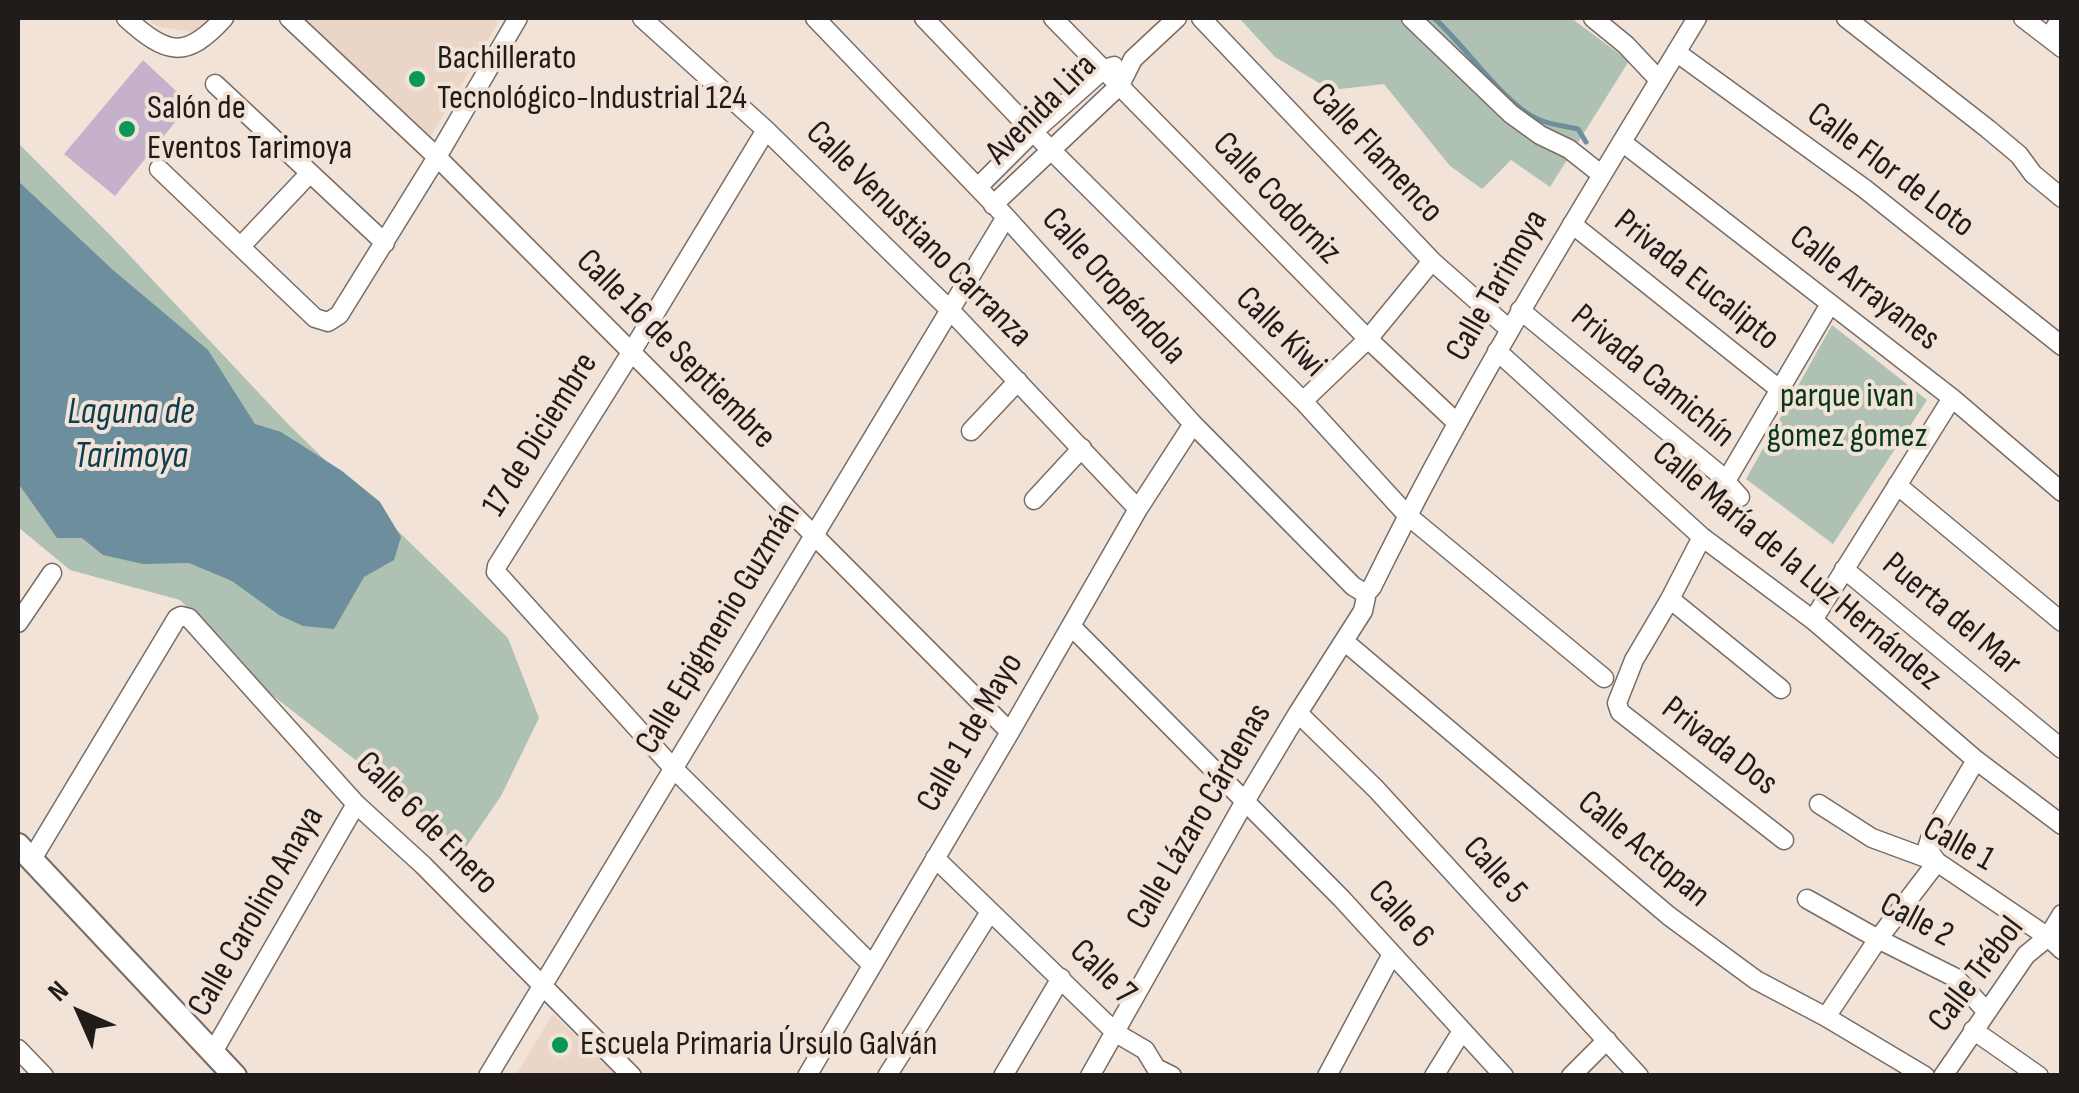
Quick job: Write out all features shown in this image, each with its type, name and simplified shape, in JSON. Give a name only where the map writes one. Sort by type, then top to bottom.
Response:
[{"type":"main road","points":[[24,852],[235,1076]]},
{"type":"street","points":[[126,18],[160,45],[175,48],[206,37],[224,18]]},
{"type":"street","name":"Calle 16 de Septiembre","points":[[290,18],[436,157],[1010,732]]},
{"type":"street","points":[[160,169],[316,318],[328,322],[339,316],[518,18]]},
{"type":"street","name":"Calle Venustiano Carranza","points":[[642,18],[766,130],[949,308],[1138,510]]},
{"type":"street","name":"Calle Oropéndola","points":[[816,18],[978,187],[1193,424],[1365,594]]},
{"type":"street","name":"Calle Kiwi","points":[[924,18],[1303,401],[1407,515],[1604,678]]},
{"type":"street","name":"Calle Codorniz","points":[[1053,18],[1368,339],[1456,422]]},
{"type":"street","name":"Avenida Lira","points":[[1000,211],[1052,150],[1120,85],[1133,60],[1177,18]]},
{"type":"street","name":"Calle Flamenco","points":[[1201,18],[1432,261],[1509,329]]},
{"type":"street","points":[[1410,18],[1511,114],[1569,149],[1602,175]]},
{"type":"street","points":[[1593,18],[1626,44],[1659,80]]},
{"type":"street","name":"Calle Tarimoya","points":[[1365,594],[1509,329],[1696,18]]},
{"type":"street","points":[[1846,18],[2009,146],[2033,174],[2062,198]]},
{"type":"street","points":[[2023,18],[2055,43],[2061,18]]},
{"type":"street","name":"Calle Flor de Loto","points":[[1676,52],[1865,189],[2062,346]]},
{"type":"street","name":"Avenida Lira","points":[[978,187],[1104,69],[1133,60]]},
{"type":"street","points":[[215,84],[384,243]]},
{"type":"street","name":"17 de Diciembre","points":[[674,769],[497,575],[496,569],[766,130]]},
{"type":"street","name":"Calle Arrayanes","points":[[1622,142],[1952,398],[2062,492]]},
{"type":"street","points":[[241,246],[310,173]]},
{"type":"street","name":"Calle Epigmenio Guzmán","points":[[488,1076],[949,308],[1000,211]]},
{"type":"street","name":"Privada Eucalipto","points":[[1572,224],[1779,389]]},
{"type":"street","points":[[1303,401],[1368,339],[1432,261]]},
{"type":"street","points":[[1726,481],[1830,304]]},
{"type":"street","name":"Privada Camichín","points":[[1520,310],[1726,481],[1740,497]]},
{"type":"street","name":"Calle María de la Luz Hernández","points":[[1497,351],[1702,537],[1813,620],[1976,760],[2062,825]]},
{"type":"street","points":[[970,432],[1018,381]]},
{"type":"street","points":[[1813,620],[1952,398]]},
{"type":"street","name":"Calle 1 de Mayo","points":[[814,1072],[1138,510],[1193,424]]},
{"type":"street","points":[[1034,500],[1082,448]]},
{"type":"street","points":[[1897,485],[2062,622]]},
{"type":"street","points":[[1702,537],[1670,599],[1781,689]]},
{"type":"street","name":"Puerta del Mar","points":[[1844,569],[2062,749]]},
{"type":"street","points":[[18,623],[52,573]]},
{"type":"street","name":"Calle Lázaro Cárdenas","points":[[1090,1076],[1244,803],[1363,611],[1365,594]]},
{"type":"street","name":"Privada Dos","points":[[1670,599],[1634,660],[1617,703],[1620,712],[1784,840]]},
{"type":"street","name":"Calle 6 de Enero","points":[[24,852],[177,618],[188,618],[356,804],[423,865],[632,1076]]},
{"type":"street","name":"Calle 6","points":[[1071,626],[1342,898],[1504,1076]]},
{"type":"street","name":"Calle Actopan","points":[[1344,640],[1669,916],[1756,980],[1925,1076]]},
{"type":"street","name":"Calle 5","points":[[1298,713],[1376,789],[1639,1076]]},
{"type":"street","points":[[1826,1017],[1878,939],[1937,862],[1927,848],[1931,836],[1976,760]]},
{"type":"street","points":[[674,769],[872,966]]},
{"type":"street","name":"Calle Carolino Anaya","points":[[213,1052],[356,804]]},
{"type":"street","name":"Calle 1","points":[[1819,804],[1872,838],[1937,862],[2055,943]]},
{"type":"street","name":"Calle 7","points":[[935,858],[1116,1033],[1145,1050],[1156,1068],[1172,1076]]},
{"type":"street","name":"Calle 2","points":[[1808,899],[1956,978],[1986,1011]]},
{"type":"street","points":[[887,1076],[990,912]]},
{"type":"street","name":"Calle Trébol","points":[[1943,1076],[2026,955],[2055,943],[2062,914]]},
{"type":"street","points":[[1327,1076],[1392,954]]},
{"type":"street","points":[[1003,1076],[1061,978]]},
{"type":"street","points":[[1134,996],[1133,1031],[1145,1050]]},
{"type":"street","points":[[1434,1076],[1462,1030]]},
{"type":"street","points":[[1974,1030],[2039,1076]]},
{"type":"street","points":[[1571,1076],[1607,1040]]},
{"type":"street","points":[[18,1049],[44,1076]]},
{"type":"shaded area","points":[[147,18],[217,18],[208,35],[156,26]]},
{"type":"shaded area","name":"Bachillerato Tecnológico-Industrial 124","points":[[301,18],[493,18],[498,23],[431,136]]},
{"type":"shaded area","name":"Escuela Primaria Úrsulo Galván","points":[[553,1014],[617,1075],[516,1075]]},
{"type":"green space","points":[[1239,18],[1571,18],[1629,61],[1550,187],[1511,160],[1482,189],[1450,166],[1384,84],[1331,90],[1275,57]]},
{"type":"green space","points":[[18,143],[288,424],[508,638],[539,718],[501,796],[464,850],[272,695],[180,600],[70,570],[18,527]]},
{"type":"green space","name":"parque ivan gomez gomez","points":[[1832,325],[1927,400],[1833,544],[1746,479]]},
{"type":"water","name":"Laguna de Tarimoya","points":[[18,181],[113,270],[208,350],[255,424],[281,432],[342,471],[380,502],[401,537],[394,560],[364,577],[334,629],[303,626],[279,615],[232,581],[189,563],[143,564],[103,555],[82,538],[57,538],[18,483]]},
{"type":"building","name":"Salón de Eventos Tarimoya","points":[[143,60],[190,104],[115,196],[64,154]]},
{"type":"waterway","points":[[1434,18],[1514,103],[1540,120],[1578,129],[1586,142]]},
{"type":"place","name":"Bachillerato Tecnológico-Industrial 124","points":[[417,79]]},
{"type":"place","name":"Salón de Eventos Tarimoya","points":[[127,129]]},
{"type":"place","name":"Escuela Primaria Úrsulo Galván","points":[[560,1045]]}]
